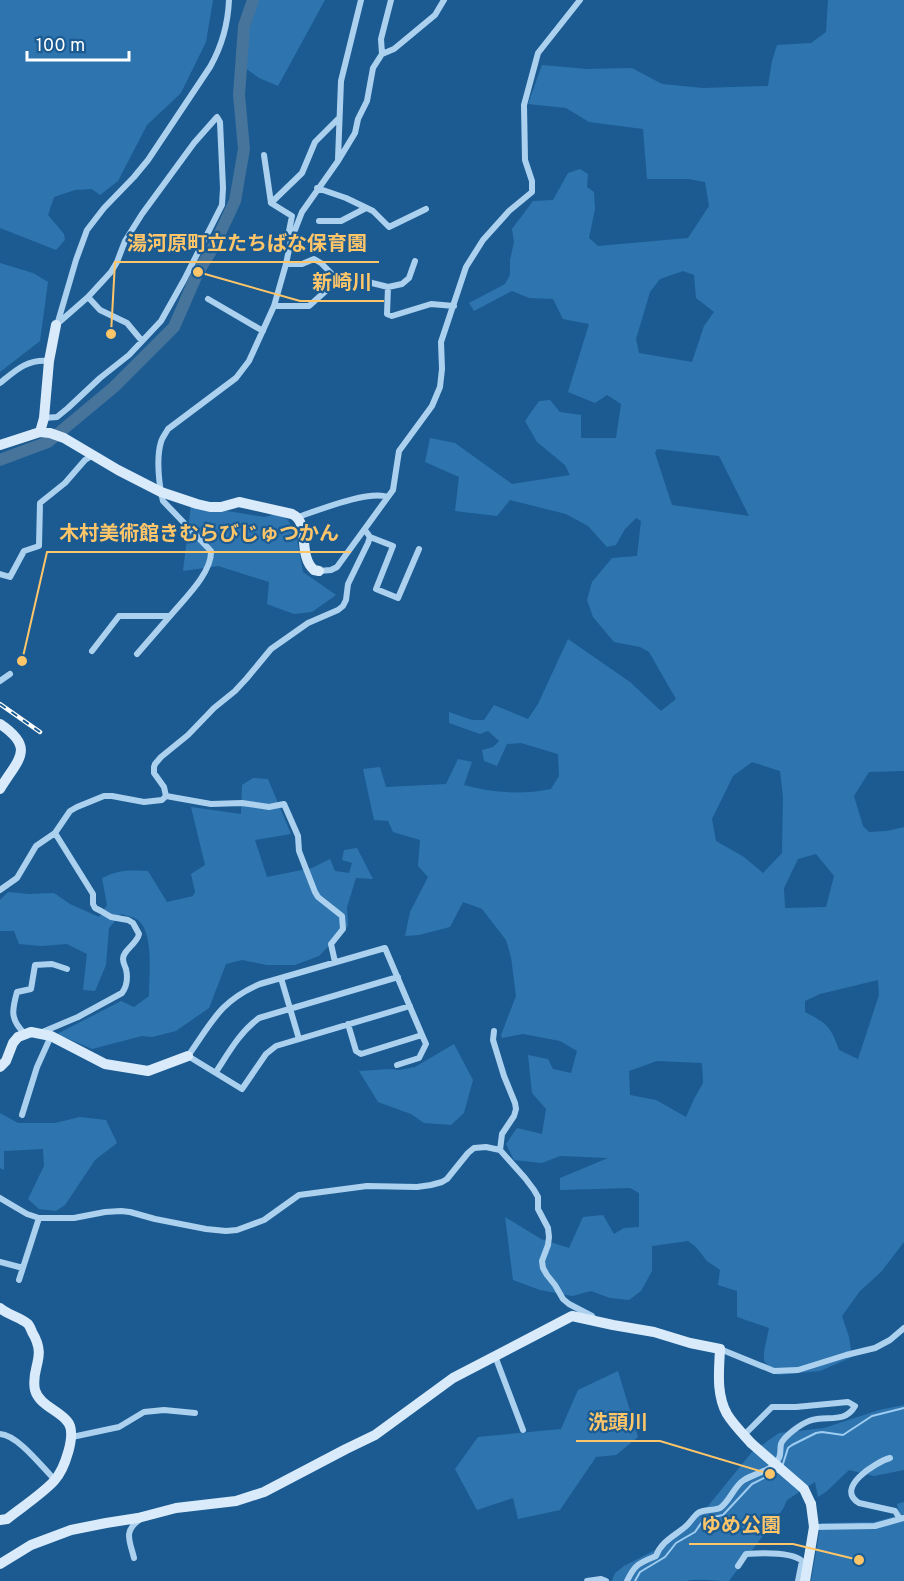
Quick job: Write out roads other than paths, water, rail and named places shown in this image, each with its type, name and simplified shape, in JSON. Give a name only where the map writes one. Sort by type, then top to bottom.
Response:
[{"type":"street","points":[[45,432],[44,418],[50,361],[57,325],[87,230],[148,160],[210,67],[219,52],[229,0]]},
{"type":"street","points":[[338,161],[341,81],[361,0]]},
{"type":"street","points":[[382,54],[381,39],[391,0]]},
{"type":"street","points":[[137,654],[197,584],[212,555],[211,550],[163,501],[159,456],[161,441],[168,429],[236,378],[249,361],[274,306],[291,240],[302,212],[355,133],[358,119],[367,101],[373,68],[382,54],[394,49],[435,15],[444,0]]},
{"type":"street","points":[[0,445],[45,432],[64,438],[161,492],[197,504],[221,507],[239,502],[292,514],[298,517],[301,523],[306,560],[314,570],[331,570],[337,567],[393,490],[399,451],[432,406],[440,387],[441,342],[466,267],[483,240],[509,212],[532,192],[532,181],[525,160],[524,105],[538,53],[580,0]]},
{"type":"street","points":[[44,418],[57,417],[129,355],[161,321],[173,301],[222,205],[220,122],[217,117],[194,143],[142,214],[124,241],[111,272],[57,325]]},
{"type":"street","points":[[270,203],[302,173],[315,142],[339,118]]},
{"type":"street","points":[[264,155],[270,203]]},
{"type":"street","points":[[317,188],[373,211],[389,227],[426,209]]},
{"type":"street","points":[[270,203],[292,216],[289,231],[291,240]]},
{"type":"street","points":[[319,221],[341,220],[366,208]]},
{"type":"street","points":[[286,264],[302,264],[314,259],[339,280]]},
{"type":"street","points":[[274,306],[309,306],[339,280],[355,275],[388,287],[402,284],[409,278],[415,261]]},
{"type":"street","points":[[388,287],[387,314],[392,316],[431,304],[454,306]]},
{"type":"street","points":[[88,297],[100,310],[127,323],[142,341]]},
{"type":"street","points":[[208,299],[263,331]]},
{"type":"street","points":[[0,383],[20,367],[37,360],[50,361]]},
{"type":"street","points":[[0,574],[10,577],[24,551],[39,546],[40,503],[65,483],[85,460],[93,455]]},
{"type":"street","points":[[298,517],[340,503],[375,495],[388,497]]},
{"type":"street","points":[[365,530],[370,537],[393,546],[376,589],[398,598],[419,549]]},
{"type":"street","points":[[166,796],[164,787],[154,773],[155,764],[235,691],[271,649],[308,623],[343,606],[348,584],[365,552],[370,537]]},
{"type":"street","points":[[92,651],[119,616],[170,616]]},
{"type":"street","points":[[0,681],[10,674]]},
{"type":"street","points":[[0,724],[20,741],[21,752],[15,767],[0,789]]},
{"type":"street","points":[[0,890],[17,878],[36,846],[55,833],[70,811],[104,796],[144,802],[162,800],[166,796]]},
{"type":"street","points":[[166,796],[211,804],[242,803],[269,807],[284,804],[298,836],[299,851],[315,892],[342,916],[343,928],[331,945],[335,962]]},
{"type":"street","points":[[22,1114],[45,1034],[122,993],[126,988],[127,974],[123,959],[125,953],[138,939],[139,934],[134,924],[111,917],[95,908],[93,894],[55,833]]},
{"type":"street","points":[[0,1067],[6,1061],[18,1037],[31,1032],[45,1034],[105,1064],[148,1071],[188,1056],[218,1013],[229,1001],[245,990],[385,948],[426,1044],[419,1058],[397,1065]]},
{"type":"street","points":[[24,1033],[15,1024],[12,1009],[17,992],[31,989],[35,964],[52,964],[67,969]]},
{"type":"street","points":[[216,1072],[240,1036],[259,1018],[398,977]]},
{"type":"street","points":[[281,978],[299,1039]]},
{"type":"street","points":[[188,1056],[242,1089],[272,1048],[410,1006]]},
{"type":"street","points":[[348,1024],[356,1051],[361,1054],[422,1035]]},
{"type":"street","points":[[495,1031],[493,1040],[516,1109],[502,1134],[500,1150]]},
{"type":"street","points":[[0,1198],[27,1214],[39,1218],[74,1218],[121,1211],[206,1229],[237,1230],[264,1220],[299,1195],[367,1186],[417,1187],[442,1182],[474,1148],[486,1147],[500,1150],[534,1190],[538,1197],[538,1209],[548,1228],[549,1237],[542,1261],[543,1268],[563,1299],[592,1316],[596,1321]]},
{"type":"street","points":[[19,1280],[39,1218]]},
{"type":"street","points":[[0,1262],[22,1268]]},
{"type":"street","points":[[0,1308],[28,1325],[38,1341],[40,1357],[34,1379],[36,1392],[44,1404],[61,1414],[70,1424],[72,1437],[65,1461],[55,1480],[7,1519],[0,1520]]},
{"type":"street","points":[[0,1564],[31,1545],[71,1530],[138,1518],[176,1508],[236,1501],[264,1492],[375,1436],[453,1378],[572,1316],[654,1332],[720,1349],[774,1371],[798,1370],[875,1348],[890,1340],[904,1328]]},
{"type":"street","points":[[720,1349],[718,1376],[720,1398],[727,1415],[748,1439],[804,1489],[811,1504],[814,1527],[805,1581]]},
{"type":"street","points":[[495,1356],[523,1430]]},
{"type":"street","points":[[627,1581],[631,1571],[638,1564],[656,1556],[664,1542],[687,1526],[699,1512],[719,1508],[742,1481],[769,1468],[779,1458],[781,1443],[795,1430],[809,1421],[843,1417],[851,1413],[855,1406],[842,1402],[772,1407],[748,1439]]},
{"type":"street","points":[[72,1437],[119,1427],[144,1412],[164,1410],[195,1413]]},
{"type":"street","points":[[0,1434],[6,1434],[17,1441],[55,1480]]},
{"type":"street","points":[[814,1527],[875,1526],[902,1519],[896,1511],[855,1501],[852,1491],[854,1482],[863,1472],[890,1458]]},
{"type":"street","points":[[134,1558],[129,1532],[131,1526],[139,1520],[138,1518]]},
{"type":"street","points":[[738,1566],[746,1554],[765,1553],[797,1557],[802,1561],[798,1581]]},
{"type":"street","points":[[587,1581],[601,1579],[606,1581]]},
{"type":"waterway","points":[[0,460],[48,442],[114,387],[174,327],[198,272],[214,246],[235,201],[244,149],[239,95],[244,26],[253,0]]},
{"type":"waterway","points":[[782,1467],[788,1448],[816,1433],[843,1435],[872,1416],[904,1408]]},
{"type":"waterway","points":[[635,1581],[640,1572],[665,1557],[676,1543],[695,1532],[704,1519],[723,1515],[752,1484],[778,1471]]},
{"type":"railway","points":[[0,704],[40,732]]},
{"type":"place","name":"新崎川","points":[[198,272]]},
{"type":"place","name":"湯河原町立たちばな保育園","points":[[111,334]]},
{"type":"place","name":"木村美術館きむらびじゅつかん","points":[[22,661]]},
{"type":"place","name":"洗頭川","points":[[770,1474]]},
{"type":"place","name":"ゆめ公園","points":[[859,1560]]}]
